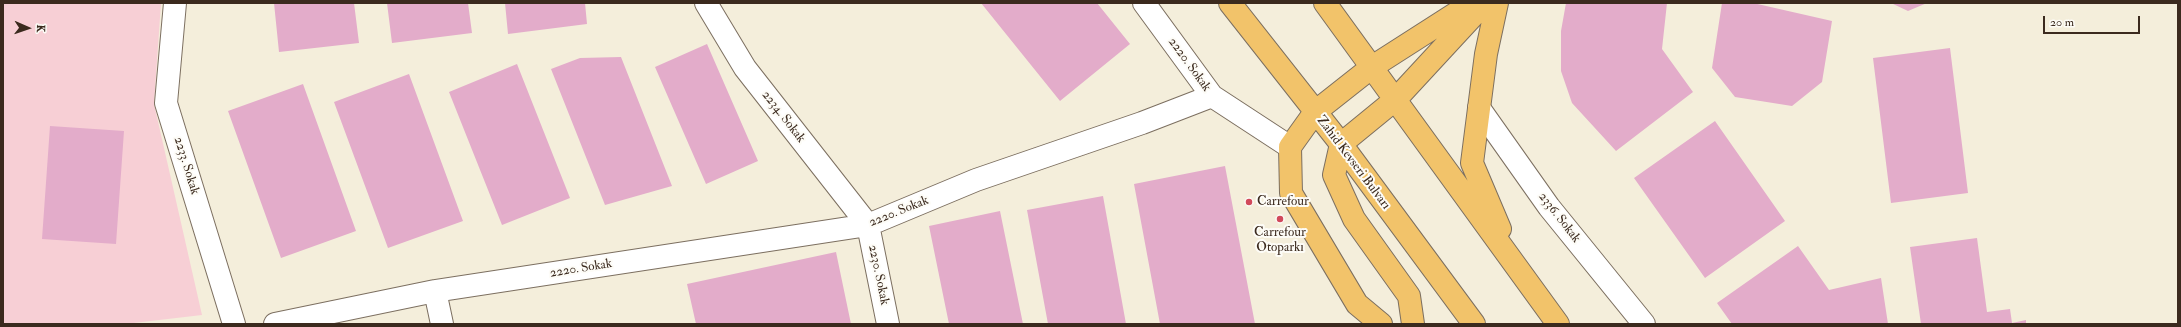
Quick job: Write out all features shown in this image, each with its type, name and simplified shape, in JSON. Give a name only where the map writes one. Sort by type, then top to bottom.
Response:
[{"type":"main road","name":"Zahid Kevseri Bulvarı","points":[[1230,3],[1340,144],[1474,324]]},
{"type":"main road","points":[[1325,3],[1558,324]]},
{"type":"main road","points":[[1382,324],[1357,304],[1291,193],[1290,147],[1315,112],[1372,67],[1472,3]]},
{"type":"main road","points":[[1413,324],[1409,296],[1354,219],[1334,174],[1340,144],[1396,99],[1484,3]]},
{"type":"main road","points":[[1497,3],[1486,54],[1472,163],[1516,267]]},
{"type":"street","name":"2233. Sokak","points":[[175,3],[166,103],[234,324]]},
{"type":"street","name":"2234. Sokak","points":[[706,3],[745,68],[868,226]]},
{"type":"street","name":"2220. Sokak","points":[[275,324],[434,292],[868,226],[976,180],[1142,123],[1212,96],[1144,3]]},
{"type":"street","points":[[1212,96],[1290,147]]},
{"type":"street","name":"2336. Sokak","points":[[1479,108],[1549,207],[1644,324]]},
{"type":"street","name":"2230. Sokak","points":[[868,226],[888,324]]},
{"type":"street","points":[[434,292],[442,324]]},
{"type":"shaded area","points":[[3,3],[161,3],[154,104],[202,315],[125,324],[3,324]]},
{"type":"building","points":[[274,3],[354,3],[359,43],[279,52]]},
{"type":"building","points":[[387,3],[468,3],[472,33],[392,43]]},
{"type":"building","points":[[505,3],[585,3],[587,24],[508,34]]},
{"type":"building","points":[[981,3],[1097,3],[1130,44],[1060,101]]},
{"type":"building","points":[[1566,3],[1667,3],[1662,49],[1693,92],[1616,151],[1572,103],[1561,71],[1561,31]]},
{"type":"building","points":[[1722,3],[1753,3],[1832,21],[1822,82],[1792,106],[1735,97],[1712,68]]},
{"type":"building","points":[[1891,3],[1927,3],[1908,11]]},
{"type":"building","points":[[707,44],[758,161],[706,184],[655,67]]},
{"type":"building","points":[[1950,48],[1968,193],[1891,203],[1873,58]]},
{"type":"building","points":[[621,57],[672,186],[605,205],[551,69],[580,58]]},
{"type":"building","points":[[517,64],[570,198],[502,225],[449,92]]},
{"type":"building","points":[[409,74],[463,221],[388,248],[334,102]]},
{"type":"building","points":[[303,84],[356,231],[281,258],[228,111]]},
{"type":"building","points":[[1715,121],[1785,221],[1705,278],[1634,178]]},
{"type":"building","points":[[50,126],[124,131],[116,244],[42,239]]},
{"type":"building","points":[[1225,166],[1255,324],[1160,324],[1134,184]]},
{"type":"building","points":[[1103,196],[1126,324],[1048,324],[1027,210]]},
{"type":"building","points":[[1000,211],[1023,324],[949,324],[929,226]]},
{"type":"building","points":[[1977,238],[1987,312],[2010,309],[2012,323],[2026,320],[2026,324],[1921,324],[1910,247]]},
{"type":"building","points":[[1798,246],[1829,290],[1881,278],[1888,324],[1732,324],[1717,303]]},
{"type":"building","points":[[836,252],[851,324],[696,324],[687,284]]},
{"type":"place","name":"Carrefour","points":[[1249,202]]},
{"type":"place","name":"Carrefour Otoparkı","points":[[1280,219]]}]
